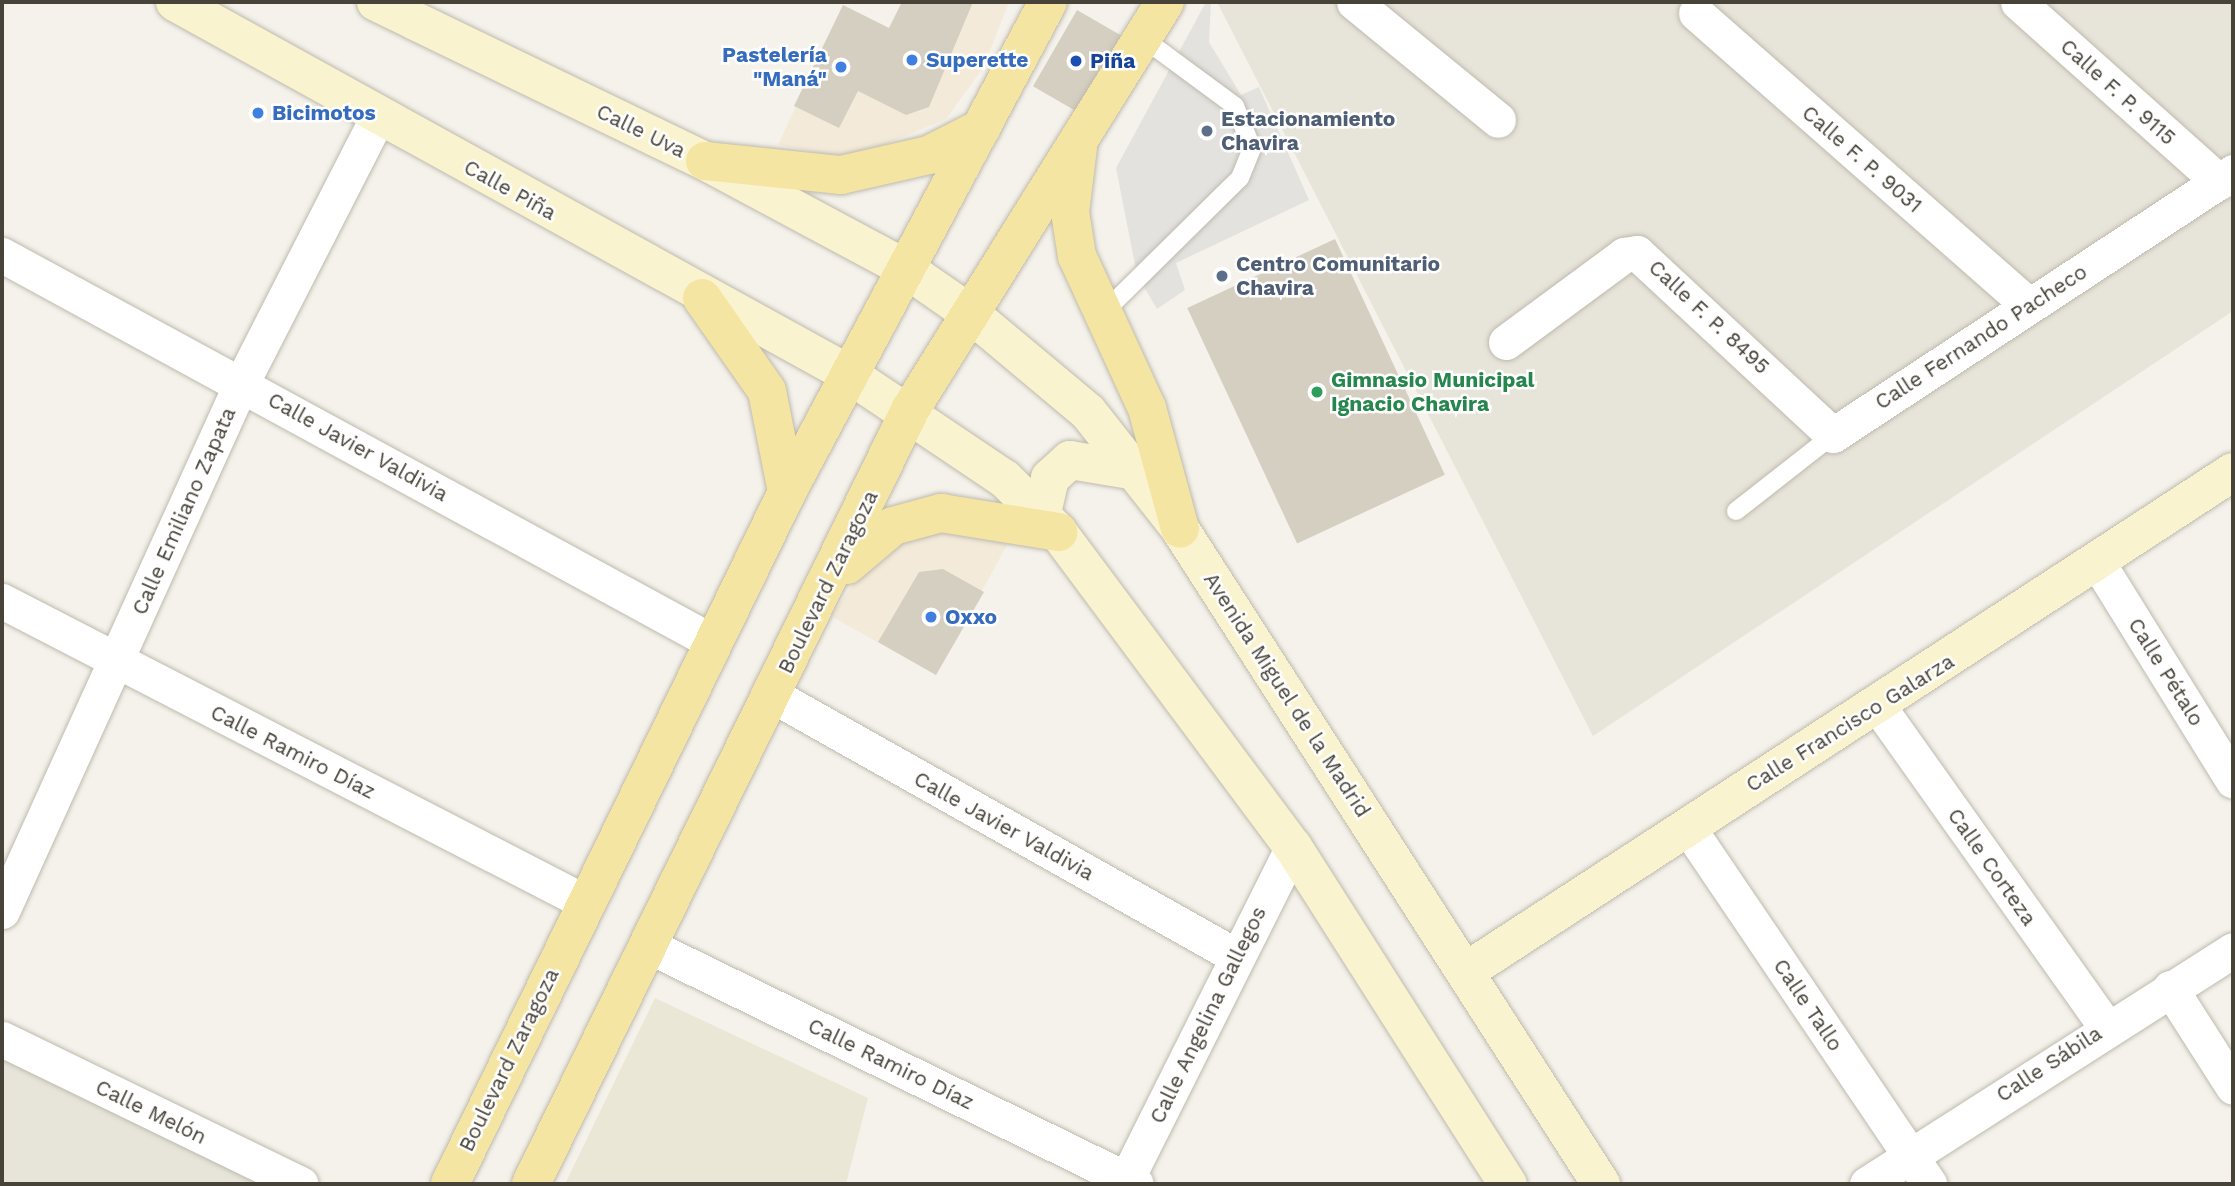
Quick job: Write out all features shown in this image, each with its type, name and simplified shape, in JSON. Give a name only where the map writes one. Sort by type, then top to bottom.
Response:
[{"type":"main road","name":"Calle Piña","points":[[175,2],[702,298],[847,373]]},
{"type":"main road","name":"Calle Uva","points":[[376,2],[705,162],[903,267]]},
{"type":"main road","name":"Boulevard Zaragoza","points":[[450,1184],[585,902],[847,373],[1048,2]]},
{"type":"main road","name":"Boulevard Zaragoza","points":[[531,1184],[647,945],[825,591],[910,410],[972,314],[1140,36],[1166,2]]},
{"type":"main road","points":[[705,162],[841,175],[929,155],[982,128]]},
{"type":"main road","points":[[1080,132],[1071,232],[1102,313],[1147,408],[1180,529]]},
{"type":"main road","name":"Avenida Miguel de la Madrid","points":[[903,267],[972,314],[1088,412],[1136,471],[1180,529],[1601,1184]]},
{"type":"main road","points":[[702,298],[767,391],[787,492]]},
{"type":"main road","points":[[847,373],[910,410],[973,452],[1050,522],[1293,847],[1508,1184]]},
{"type":"main road","points":[[1050,522],[1050,478],[1070,460],[1136,471]]},
{"type":"main road","name":"Calle Francisco Galarza","points":[[1465,972],[1687,826],[2098,563],[2233,472]]},
{"type":"main road","points":[[825,591],[871,538],[914,519],[973,513],[1050,522]]},
{"type":"street","points":[[1354,2],[1497,120]]},
{"type":"street","name":"Calle F. P. 9115","points":[[2018,2],[2226,177]]},
{"type":"street","name":"Calle F. P. 9031","points":[[1696,13],[2028,305]]},
{"type":"street","name":"Calle Emiliano Zapata","points":[[2,911],[241,384],[378,116]]},
{"type":"street","name":"Calle Fernando Pacheco","points":[[1833,435],[2226,177]]},
{"type":"street","name":"Calle F. P. 8495","points":[[1506,342],[1624,255],[1637,253],[1833,435]]},
{"type":"street","name":"Calle Javier Valdivia","points":[[2,255],[713,642]]},
{"type":"street","name":"Calle Pétalo","points":[[2098,563],[2233,781]]},
{"type":"street","name":"Calle Ramiro Díaz","points":[[2,601],[585,902]]},
{"type":"street","name":"Calle Javier Valdivia","points":[[772,695],[1236,956]]},
{"type":"street","name":"Calle Corteza","points":[[1878,706],[2106,1027]]},
{"type":"street","name":"Calle Tallo","points":[[1687,826],[1929,1184]]},
{"type":"street","name":"Calle Angelina Gallegos","points":[[1129,1183],[1236,956],[1293,847]]},
{"type":"street","name":"Calle Ramiro Díaz","points":[[647,945],[1129,1183]]},
{"type":"street","name":"Calle Sábila","points":[[1867,1184],[2106,1027],[2233,950]]},
{"type":"street","points":[[2169,988],[2233,1087]]},
{"type":"street","name":"Calle Melón","points":[[2,1039],[266,1177],[301,1184]]},
{"type":"lane","points":[[1102,313],[1240,178],[1252,148],[1235,106],[1140,36]]},
{"type":"lane","name":"Calle Fernando Pacheco","points":[[1736,511],[1833,435]]},
{"type":"shaded area","points":[[902,2],[1009,2],[983,68],[946,119],[850,159],[778,145],[843,5],[889,28]]},
{"type":"shaded area","name":"Estacionamiento Chavira","points":[[1206,2],[1211,2],[1209,42],[1241,95],[1259,87],[1309,200],[1176,263],[1185,290],[1157,309],[1137,275],[1116,168]]},
{"type":"shaded area","points":[[1217,2],[2233,2],[2233,311],[1593,736]]},
{"type":"shaded area","points":[[912,528],[1008,543],[936,675],[831,616],[872,557]]},
{"type":"shaded area","points":[[655,998],[868,1098],[846,1184],[565,1184]]},
{"type":"shaded area","points":[[2,1057],[266,1184],[2,1184]]},
{"type":"building","points":[[902,2],[973,2],[929,107],[906,115],[858,91],[839,128],[794,106],[843,5],[889,28]]},
{"type":"building","name":"Piña","points":[[1077,10],[1121,36],[1077,112],[1033,86]]},
{"type":"building","name":"Gimnasio Municipal Ignacio Chavira","points":[[1335,239],[1445,475],[1297,544],[1187,308]]},
{"type":"building","name":"Oxxo","points":[[943,569],[984,592],[936,675],[878,642],[919,572]]},
{"type":"place","name":"Superette","points":[[912,60]]},
{"type":"place","name":"Piña","points":[[1076,61]]},
{"type":"place","name":"Pastelería \"Maná\"","points":[[841,67]]},
{"type":"place","name":"Bicimotos","points":[[258,113]]},
{"type":"place","name":"Estacionamiento Chavira","points":[[1207,131]]},
{"type":"place","name":"Centro Comunitario Chavira","points":[[1222,276]]},
{"type":"place","name":"Gimnasio Municipal Ignacio Chavira","points":[[1317,392]]},
{"type":"place","name":"Oxxo","points":[[931,617]]}]
